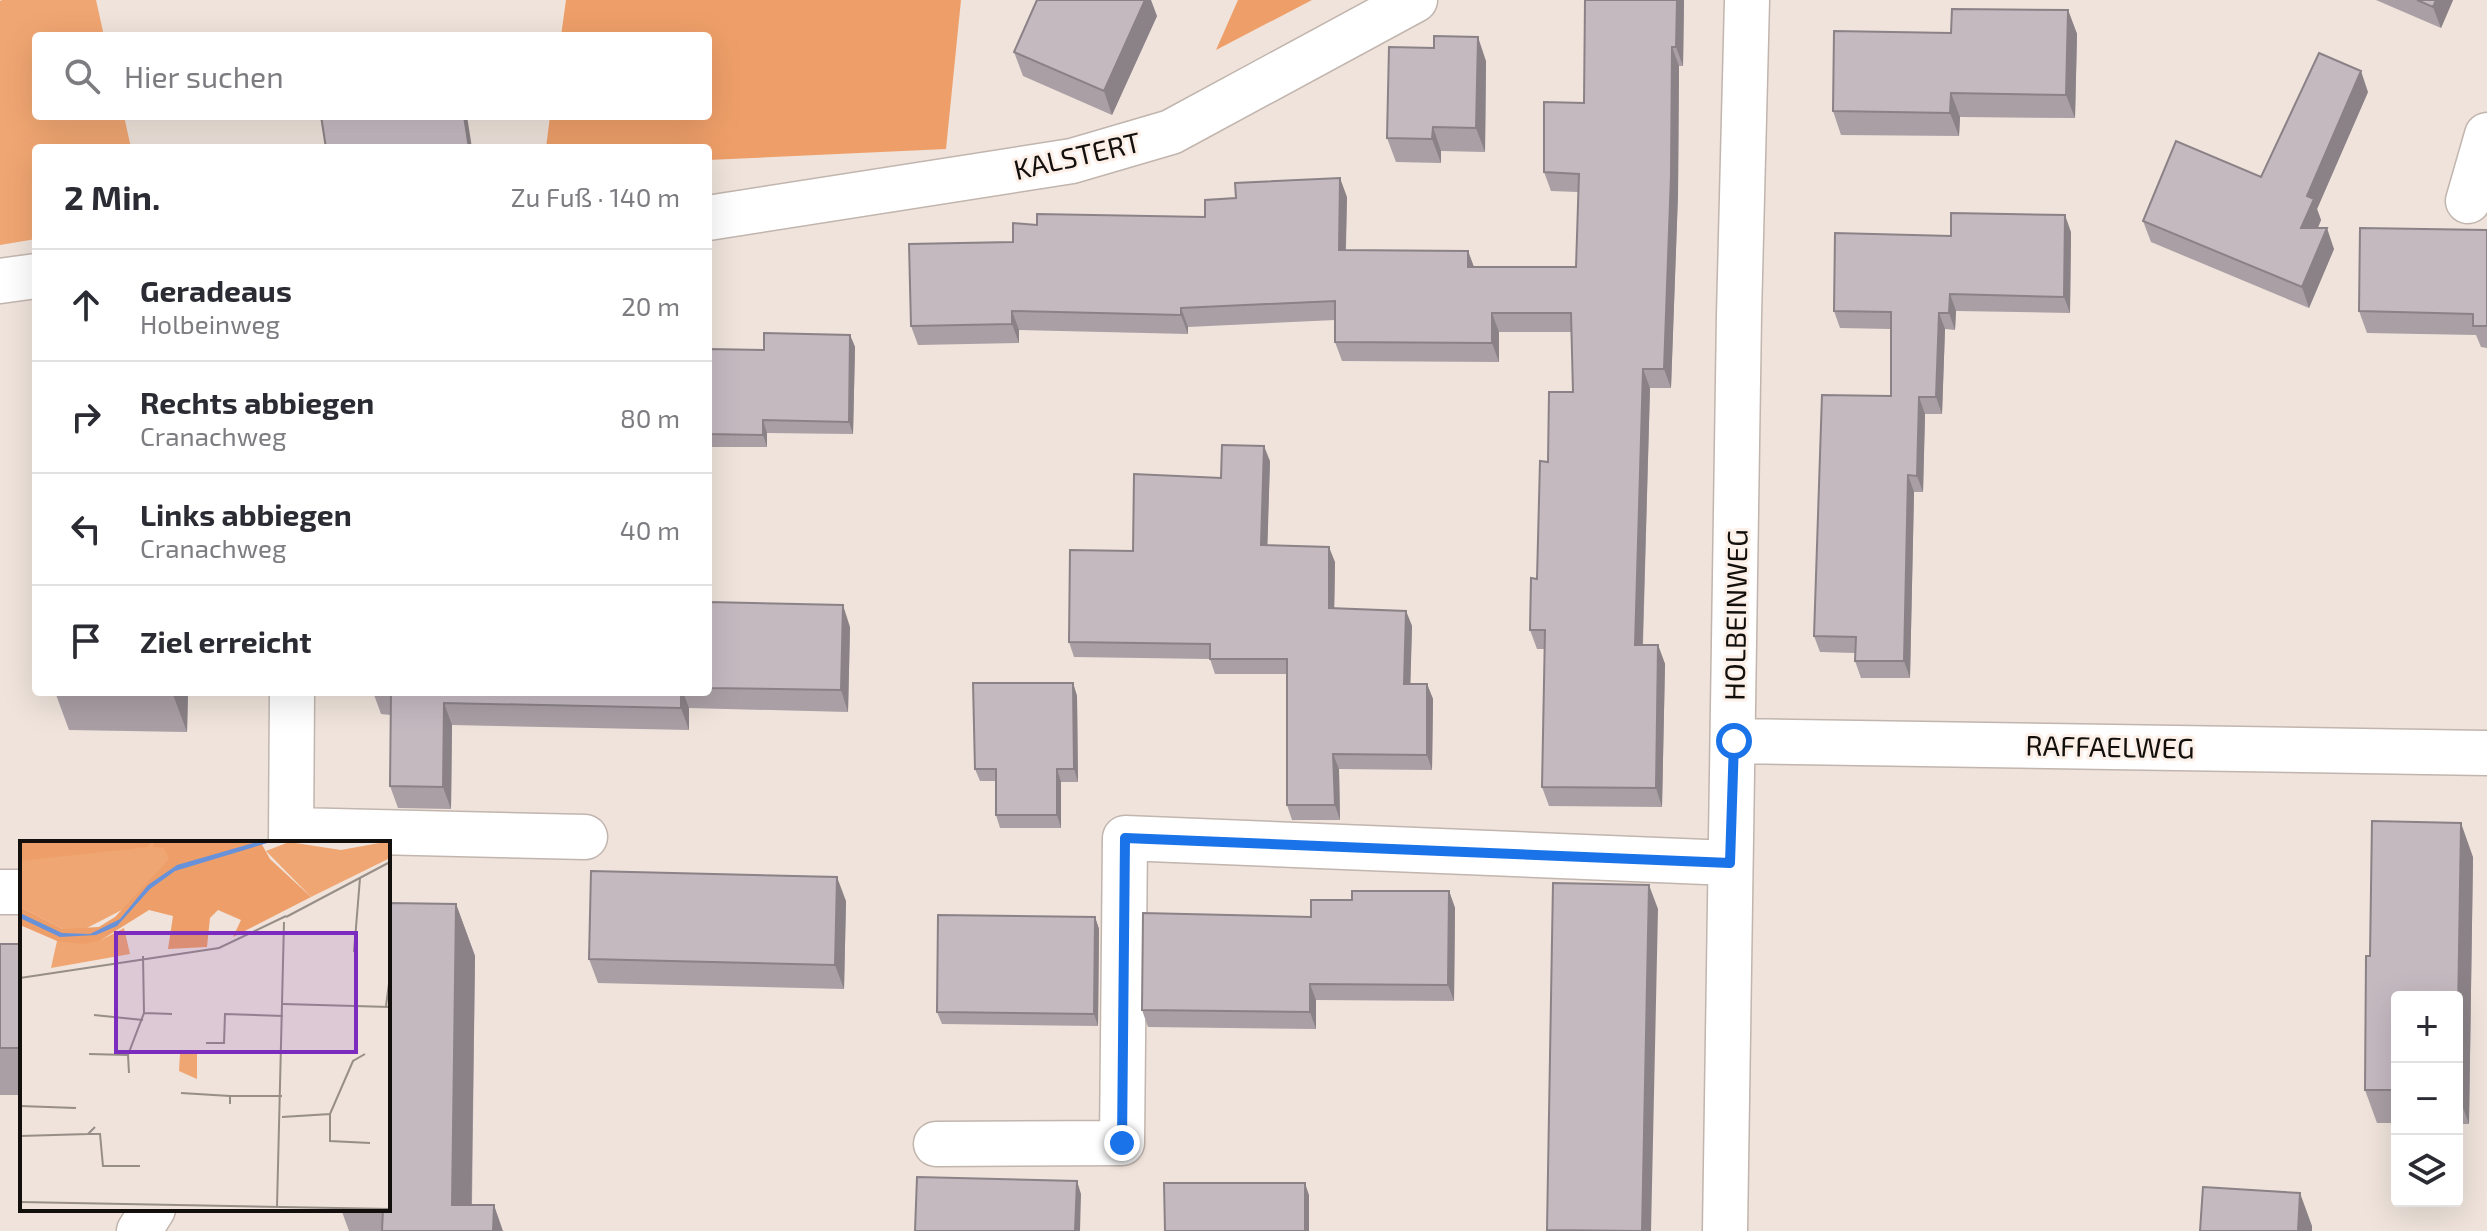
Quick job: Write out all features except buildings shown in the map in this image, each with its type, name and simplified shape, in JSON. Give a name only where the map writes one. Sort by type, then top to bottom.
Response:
[{"type":"street","name":"KALSTERT","points":[[712,217],[1072,161],[1171,132],[1415,0]]},
{"type":"street","name":"HOLBEINWEG","points":[[1725,1231],[1747,0]]},
{"type":"street","points":[[2468,201],[2487,135]]},
{"type":"street","points":[[0,281],[32,277]]},
{"type":"street","points":[[292,696],[292,837],[585,837]]},
{"type":"street","name":"RAFFAELWEG","points":[[1734,741],[2487,753]]},
{"type":"street","points":[[936,1144],[1122,1143],[1142,839],[1730,863]]},
{"type":"street","points":[[139,1231],[152,1211]]},
{"type":"shaded area","points":[[96,0],[103,32],[32,32],[32,120],[125,120],[130,144],[32,144],[32,240],[0,245],[0,1]]},
{"type":"shaded area","points":[[566,0],[961,0],[946,149],[712,160],[712,144],[546,144],[550,120],[712,120],[712,32],[562,32]]},
{"type":"shaded area","points":[[1238,0],[1312,0],[1216,50]]},
{"type":"route","points":[[1122,1143],[1125,838],[1730,863],[1734,741]]}]
